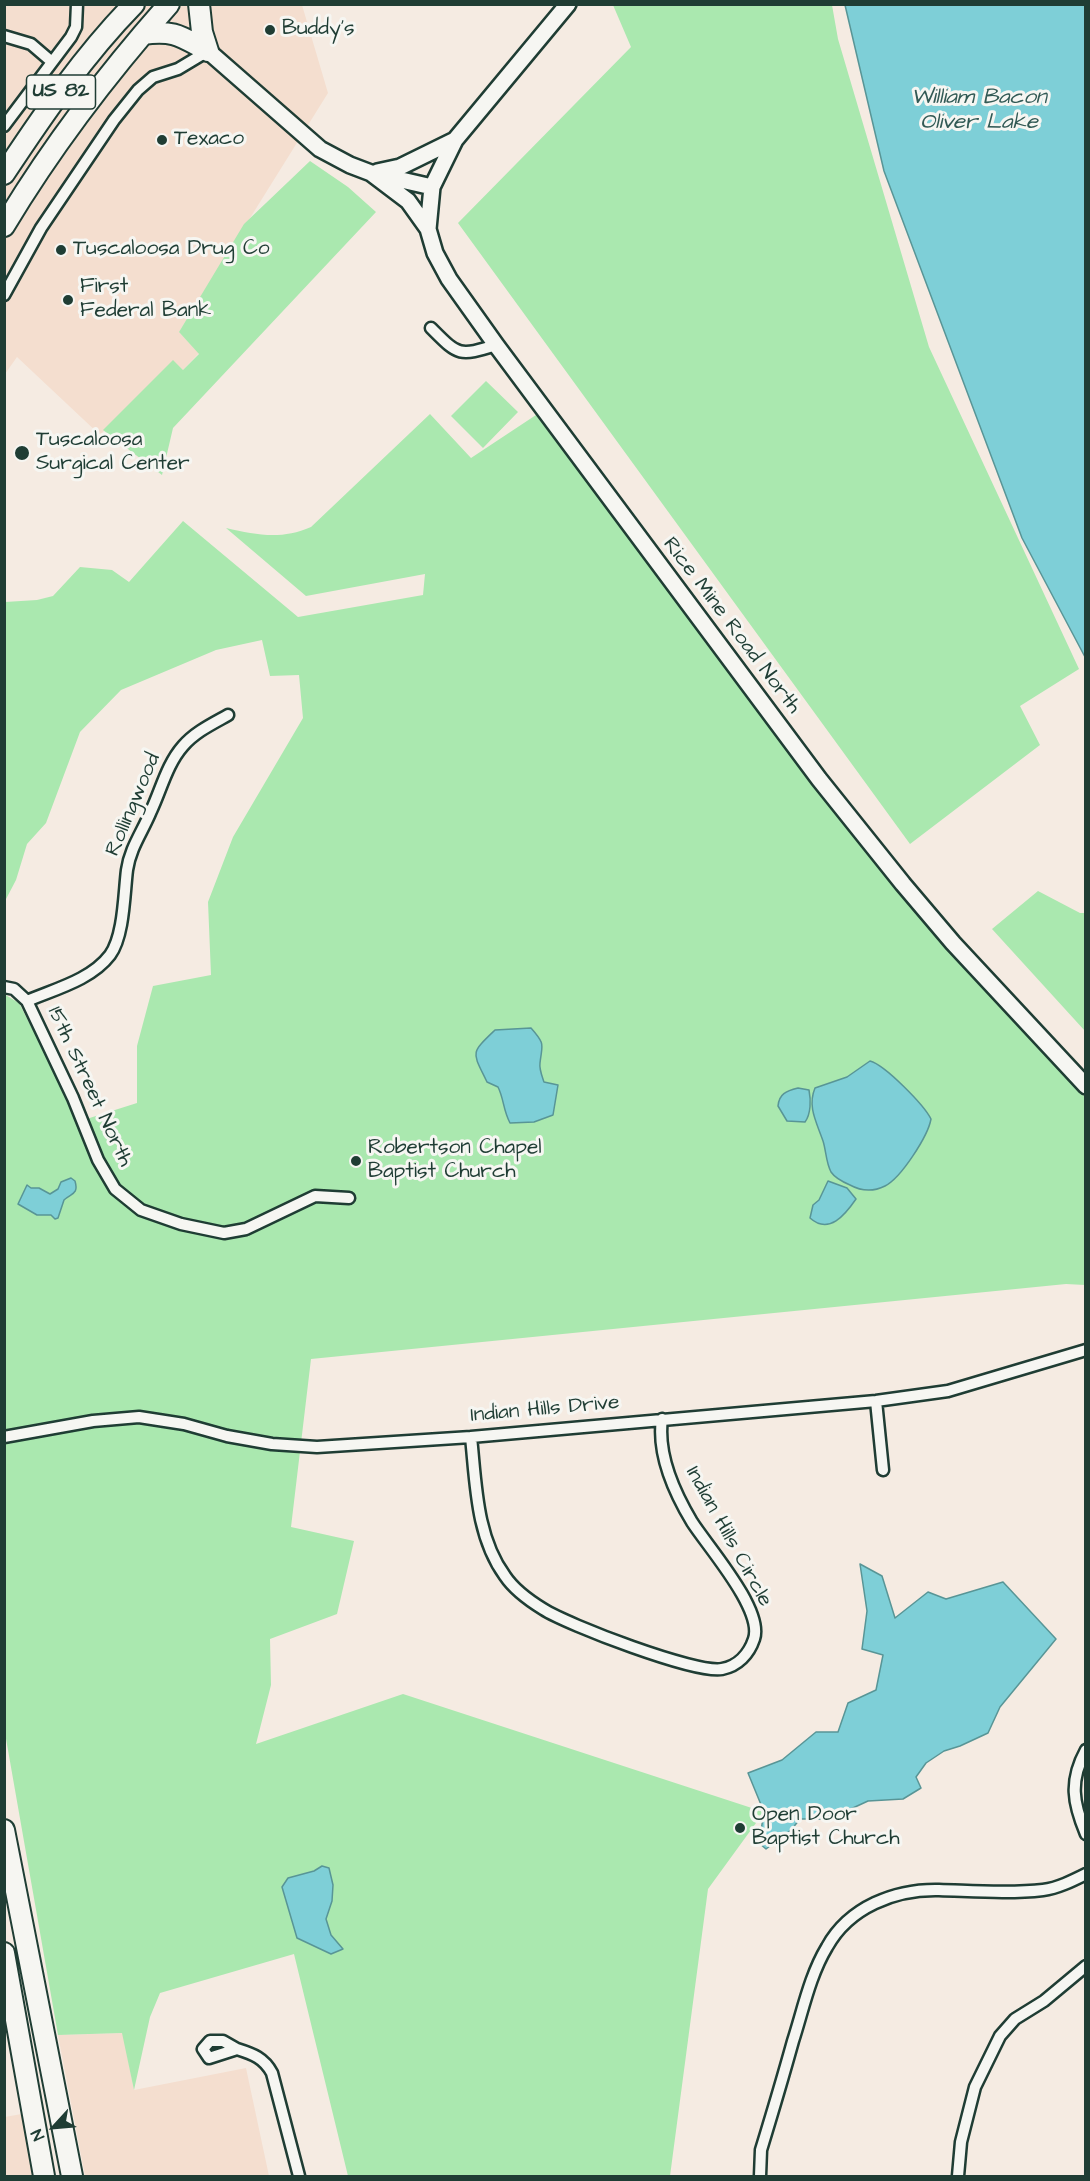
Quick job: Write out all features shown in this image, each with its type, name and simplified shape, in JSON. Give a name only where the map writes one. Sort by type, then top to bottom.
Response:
[{"type":"highway","name":"US 82","points":[[4,226],[60,140],[100,86],[169,4]]},
{"type":"highway","points":[[186,4],[202,32]]},
{"type":"highway","points":[[199,4],[202,32],[208,51]]},
{"type":"highway","name":"US 82","points":[[4,174],[61,92],[129,8]]},
{"type":"highway","points":[[142,34],[164,32],[178,35],[208,51]]},
{"type":"highway","points":[[4,1830],[72,2176]]},
{"type":"highway","points":[[4,1953],[44,2176]]},
{"type":"highway","points":[[34,2119],[42,2119],[53,2125],[61,2134],[66,2146]]},
{"type":"main road","points":[[428,229],[432,187],[454,141],[568,4]]},
{"type":"main road","name":"Rice Mine Road North","points":[[208,51],[320,150],[371,173],[432,187]]},
{"type":"main road","points":[[371,173],[400,167],[454,141]]},
{"type":"main road","name":"Rice Mine Road North","points":[[371,173],[408,201],[428,229],[435,252],[449,279],[496,345],[847,814],[953,943],[1086,1086]]},
{"type":"street","points":[[4,126],[76,27],[77,4]]},
{"type":"street","points":[[4,36],[31,44],[52,62]]},
{"type":"street","points":[[4,295],[41,228],[114,120],[138,90],[153,77],[178,69],[208,51]]},
{"type":"street","points":[[431,328],[454,351],[464,353],[496,345]]},
{"type":"street","name":"Rollingwood","points":[[27,1001],[86,976],[111,953],[119,932],[128,866],[134,844],[150,814],[171,764],[176,754],[191,737],[228,715]]},
{"type":"street","points":[[4,987],[14,989],[27,1001]]},
{"type":"street","name":"15th Street North","points":[[27,1001],[73,1098],[98,1160],[115,1188],[141,1210],[181,1224],[224,1233],[246,1229],[315,1196],[349,1198]]},
{"type":"street","name":"Indian Hills Drive","points":[[4,1437],[93,1421],[139,1417],[184,1424],[227,1436],[272,1444],[316,1447],[471,1437],[876,1401],[948,1391],[1086,1350]]},
{"type":"street","points":[[876,1401],[883,1470]]},
{"type":"street","name":"Indian Hills Circle","points":[[471,1437],[482,1529],[494,1560],[507,1579],[542,1608],[582,1629],[700,1668],[723,1669],[744,1659],[754,1638],[755,1627],[748,1605],[692,1521],[671,1482],[660,1429],[662,1419]]},
{"type":"street","points":[[1086,1750],[1079,1763],[1074,1786],[1076,1809],[1086,1834]]},
{"type":"street","points":[[760,2176],[761,2150],[809,1988],[827,1946],[857,1914],[875,1902],[896,1894],[929,1890],[1044,1890],[1086,1874]]},
{"type":"street","points":[[958,2176],[961,2142],[975,2087],[1000,2036],[1016,2019],[1044,2001],[1086,1966]]},
{"type":"street","points":[[237,2049],[260,2058],[268,2064],[299,2176]]},
{"type":"shaded area","points":[[5,5],[302,5],[328,93],[179,332],[199,353],[183,370],[173,361],[100,435],[17,357],[5,374]]},
{"type":"shaded area","points":[[123,2033],[134,2090],[246,2068],[269,2176],[85,2176],[58,2035]]},
{"type":"shaded area","points":[[27,2113],[38,2176],[5,2176],[5,2117]]},
{"type":"green space","points":[[613,5],[832,5],[838,39],[929,347],[1079,669],[1020,706],[1040,745],[910,844],[458,223],[631,47]]},
{"type":"green space","points":[[310,161],[348,187],[376,212],[173,428],[162,475],[103,430],[173,360],[183,370],[199,354],[179,332],[244,224]]},
{"type":"green space","points":[[486,381],[518,412],[483,448],[451,416]]},
{"type":"green space","points":[[430,414],[471,458],[536,415],[836,813],[945,948],[1085,1097],[1085,1285],[1066,1284],[311,1359],[291,1527],[354,1541],[337,1614],[270,1639],[271,1685],[256,1744],[403,1694],[764,1812],[708,1889],[670,2176],[348,2176],[294,1954],[160,1993],[150,2017],[134,2090],[122,2033],[58,2035],[5,1733],[4,994],[19,1003],[62,1086],[77,1122],[137,1103],[137,1046],[153,986],[211,975],[208,902],[233,837],[303,718],[299,675],[270,676],[262,640],[216,650],[121,690],[80,732],[46,823],[27,844],[16,880],[5,901],[5,602],[37,600],[53,596],[80,567],[112,570],[129,582],[183,521],[298,617],[423,595],[425,574],[306,596],[226,528],[248,533],[279,535],[311,527]]},
{"type":"green space","points":[[1038,891],[1080,913],[1085,913],[1085,1031],[992,929]]},
{"type":"water","name":"William Bacon Oliver Lake","points":[[845,5],[1085,5],[1085,657],[1022,538],[884,171]]},
{"type":"water","points":[[531,1028],[542,1045],[540,1068],[544,1082],[558,1085],[553,1115],[534,1122],[510,1123],[498,1087],[487,1082],[478,1064],[476,1053],[481,1044],[495,1030]]},
{"type":"water","points":[[870,1061],[904,1086],[931,1119],[919,1146],[899,1175],[885,1186],[867,1190],[845,1183],[831,1172],[812,1102],[815,1088],[847,1077]]},
{"type":"water","points":[[798,1088],[809,1090],[808,1115],[805,1122],[787,1121],[778,1106],[780,1099],[790,1090]]},
{"type":"water","points":[[71,1178],[75,1181],[76,1189],[64,1200],[58,1218],[55,1219],[51,1215],[37,1215],[18,1204],[27,1185],[50,1194],[58,1189],[61,1182]]},
{"type":"water","points":[[828,1181],[847,1188],[856,1199],[836,1221],[830,1224],[817,1223],[810,1218],[813,1205],[819,1200]]},
{"type":"water","points":[[860,1564],[882,1576],[895,1618],[928,1592],[946,1599],[1003,1582],[1056,1639],[1000,1707],[988,1733],[944,1751],[926,1763],[916,1777],[921,1788],[903,1799],[868,1801],[829,1819],[800,1819],[791,1830],[766,1849],[759,1843],[764,1812],[748,1773],[782,1760],[816,1732],[838,1732],[848,1703],[876,1690],[883,1655],[862,1649],[867,1611]]},
{"type":"water","points":[[322,1866],[329,1868],[333,1885],[332,1901],[326,1919],[331,1935],[343,1949],[331,1954],[297,1938],[282,1887],[288,1878],[314,1871]]},
{"type":"place","name":"Buddy's","points":[[270,30]]},
{"type":"place","name":"Texaco","points":[[162,140]]},
{"type":"place","name":"Tuscaloosa Drug Co","points":[[61,250]]},
{"type":"place","name":"First Federal Bank","points":[[68,300]]},
{"type":"place","name":"Tuscaloosa Surgical Center","points":[[22,453]]},
{"type":"place","name":"Robertson Chapel Baptist Church","points":[[356,1161]]},
{"type":"place","name":"Open Door Baptist Church","points":[[740,1828]]}]
